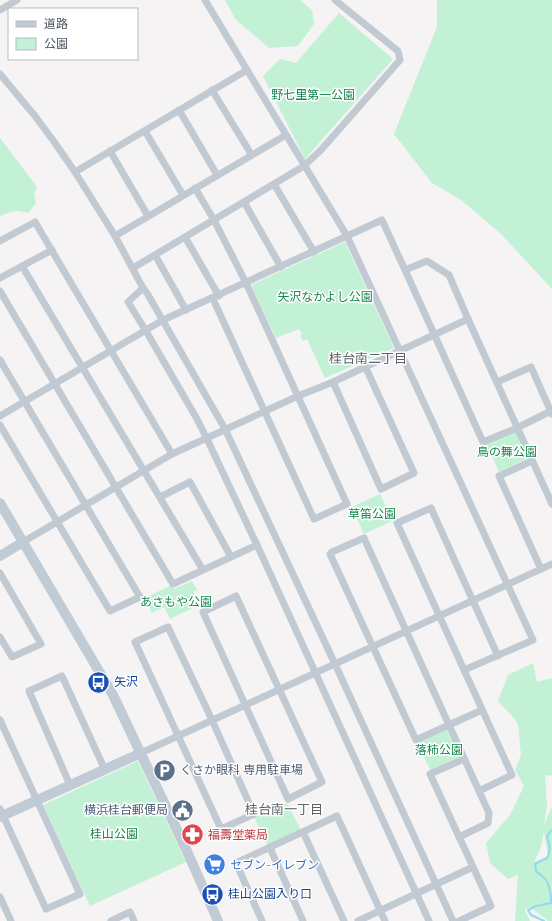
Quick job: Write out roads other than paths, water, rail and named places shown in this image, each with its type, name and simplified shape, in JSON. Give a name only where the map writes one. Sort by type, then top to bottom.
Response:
[{"type":"street","points":[[0,10],[17,0]]},
{"type":"street","points":[[205,0],[347,236],[533,640],[464,670]]},
{"type":"street","points":[[133,268],[304,166],[321,150],[400,60],[398,51],[335,0]]},
{"type":"street","points":[[75,172],[247,70]]},
{"type":"street","points":[[1,76],[39,122],[75,172],[115,236],[143,288],[147,292],[225,429],[453,921]]},
{"type":"street","points":[[212,90],[251,154]]},
{"type":"street","points":[[179,110],[217,175]]},
{"type":"street","points":[[145,131],[183,195]]},
{"type":"street","points":[[115,236],[286,134]]},
{"type":"street","points":[[110,151],[148,216]]},
{"type":"street","points":[[274,184],[314,252]]},
{"type":"street","points":[[185,237],[216,297],[265,412],[314,519],[347,504],[246,283],[214,220],[195,188]]},
{"type":"street","points":[[244,202],[281,267]]},
{"type":"street","points":[[0,416],[163,320],[382,220],[483,442],[551,413],[531,367],[497,382]]},
{"type":"street","points":[[0,241],[35,222],[172,454]]},
{"type":"street","points":[[0,278],[52,250]]},
{"type":"street","points":[[155,255],[186,310]]},
{"type":"street","points":[[405,270],[427,261],[449,275],[552,504]]},
{"type":"street","points":[[22,266],[203,570]]},
{"type":"street","points":[[143,288],[128,302],[206,438],[257,545],[429,921]]},
{"type":"street","points":[[0,291],[173,584],[257,545]]},
{"type":"street","points":[[0,556],[172,454],[468,319]]},
{"type":"street","points":[[0,360],[140,597],[110,611],[0,425]]},
{"type":"street","points":[[332,382],[381,489],[414,473],[365,366]]},
{"type":"street","points":[[532,461],[499,476],[541,569]]},
{"type":"street","points":[[160,497],[190,482],[231,557]]},
{"type":"street","points":[[0,503],[113,695],[218,921]]},
{"type":"street","points":[[479,791],[512,775],[397,523],[431,508],[498,656]]},
{"type":"street","points":[[459,836],[488,823],[489,813],[448,725],[364,538],[332,552],[330,554],[416,740],[448,725],[482,710]]},
{"type":"street","points":[[0,720],[37,800],[80,894],[46,909],[1,814],[37,800],[105,770],[552,564]]},
{"type":"street","points":[[0,573],[41,644],[12,657],[0,637]]},
{"type":"street","points":[[236,596],[322,782],[288,799],[245,705],[203,612],[236,596]]},
{"type":"street","points":[[168,627],[254,814],[252,816],[221,829],[178,736],[135,642],[168,627]]},
{"type":"street","points":[[70,785],[29,691],[62,676],[105,770]]},
{"type":"street","points":[[459,921],[491,906],[430,774],[464,759]]},
{"type":"street","points":[[262,921],[236,863],[337,816],[385,921]]},
{"type":"street","points":[[303,832],[344,921]]},
{"type":"street","points":[[270,848],[303,921]]},
{"type":"street","points":[[358,921],[473,867]]},
{"type":"street","points":[[0,897],[11,921]]},
{"type":"street","points":[[111,921],[130,912],[134,921]]},
{"type":"waterway","points":[[544,921],[531,915],[528,910],[536,906],[551,903],[551,895],[547,882],[544,877],[536,871],[535,864],[547,858],[550,848],[547,838],[552,830]]},
{"type":"place","name":"矢沢","points":[[99,682]]},
{"type":"place","name":"くさか眼科 専用駐車場","points":[[165,770]]},
{"type":"place","name":"横浜桂台郵便局","points":[[183,810]]},
{"type":"place","name":"福壽堂薬局","points":[[193,835]]},
{"type":"place","name":"セブン-イレブン","points":[[214,865]]},
{"type":"place","name":"桂山公園入り口","points":[[213,894]]},
{"type":"district","name":"桂台南二丁目","points":[[368,358]]},
{"type":"district","name":"桂台南一丁目","points":[[284,809]]},
{"type":"park label","name":"野七里第一公園","points":[[313,95]]},
{"type":"park label","name":"矢沢なかよし公園","points":[[325,297]]},
{"type":"park label","name":"鳥の舞公園","points":[[507,452]]},
{"type":"park label","name":"草笛公園","points":[[372,514]]},
{"type":"park label","name":"あさもや公園","points":[[176,602]]},
{"type":"park label","name":"落柿公園","points":[[439,750]]},
{"type":"park label","name":"桂山公園","points":[[114,834]]}]
